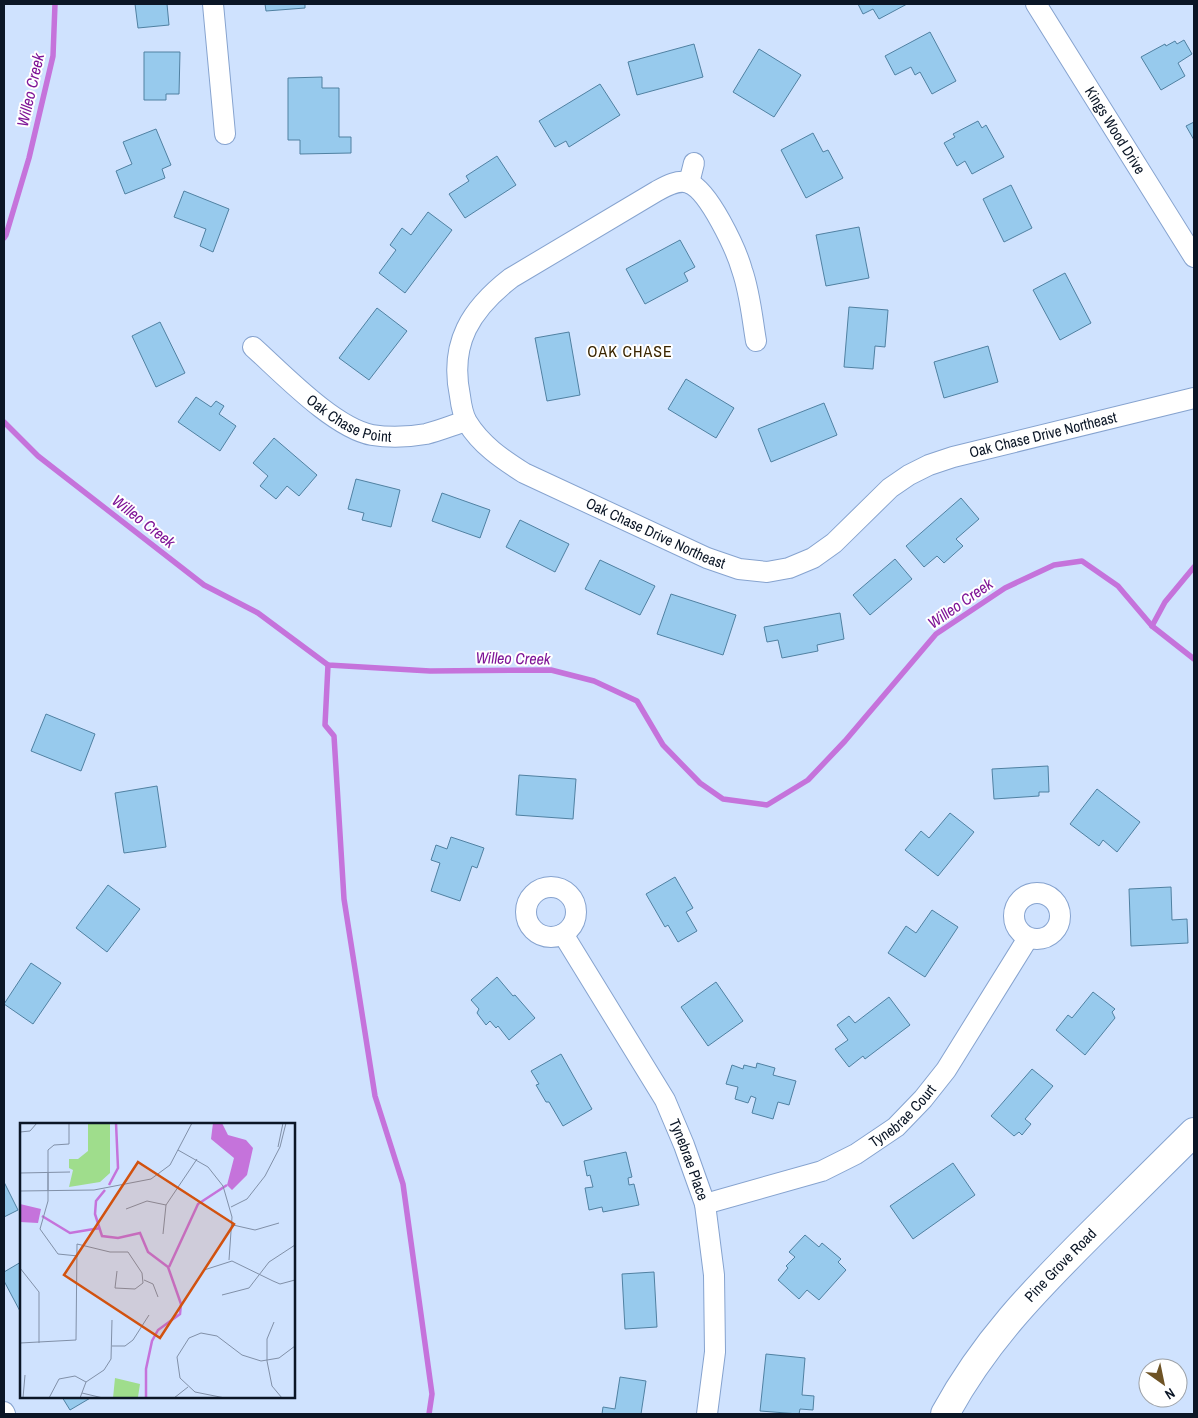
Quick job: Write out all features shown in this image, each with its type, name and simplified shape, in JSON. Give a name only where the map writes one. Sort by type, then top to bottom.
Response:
[{"type":"main road","name":"Pine Grove Road","points":[[945,1414],[967,1375],[1013,1315],[1041,1284],[1194,1132]]},
{"type":"street","points":[[213,4],[224,134]]},
{"type":"street","name":"Kings Wood Drive","points":[[1036,4],[1192,247]]},
{"type":"street","points":[[694,163],[689,183],[703,194],[716,213],[731,242],[742,269],[749,297],[756,341]]},
{"type":"street","name":"Oak Chase Drive Northeast","points":[[689,183],[674,182],[656,191],[511,278],[495,290],[481,305],[468,324],[460,344],[457,382],[466,421],[480,440],[500,458],[524,473],[707,558],[739,569],[767,572],[788,568],[813,558],[834,543],[890,488],[908,475],[929,465],[953,457],[1194,398]]},
{"type":"street","name":"Oak Chase Point","points":[[253,346],[322,408],[348,425],[371,434],[401,437],[428,434],[466,421]]},
{"type":"street","name":"Tynebrae Place","points":[[563,934],[665,1100],[684,1145],[705,1204],[714,1275],[715,1352],[707,1414]]},
{"type":"street","name":"Tynebrae Court","points":[[705,1204],[822,1171],[856,1154],[896,1127],[923,1099],[946,1070],[1028,938]]},
{"type":"building","points":[[135,4],[167,4],[169,25],[138,28]]},
{"type":"building","points":[[265,4],[305,4],[305,8],[266,11]]},
{"type":"building","points":[[858,4],[907,4],[879,19],[873,9],[863,14]]},
{"type":"building","points":[[930,32],[956,81],[932,94],[920,72],[915,75],[911,67],[895,75],[885,56]]},
{"type":"building","points":[[1184,40],[1192,54],[1178,63],[1185,76],[1161,90],[1141,57],[1165,44],[1166,46],[1175,41],[1177,44]]},
{"type":"building","points":[[694,44],[703,77],[637,95],[628,62]]},
{"type":"building","points":[[759,49],[801,75],[774,117],[733,92]]},
{"type":"building","points":[[144,52],[180,52],[179,94],[166,94],[166,100],[144,100]]},
{"type":"building","points":[[322,77],[322,88],[339,88],[339,137],[351,137],[351,153],[300,154],[300,140],[288,140],[288,78]]},
{"type":"building","points":[[600,84],[620,115],[569,147],[566,141],[555,147],[539,121]]},
{"type":"building","points":[[978,121],[982,128],[986,125],[1004,157],[972,174],[965,161],[957,166],[944,143],[955,137],[953,134]]},
{"type":"building","points":[[1194,122],[1194,140],[1186,126]]},
{"type":"building","points":[[156,129],[171,165],[162,169],[165,178],[125,194],[116,171],[132,164],[123,142]]},
{"type":"building","points":[[813,133],[823,152],[828,150],[843,178],[806,198],[781,150]]},
{"type":"building","points":[[497,156],[516,185],[465,218],[449,194],[469,181],[466,176]]},
{"type":"building","points":[[1011,185],[1032,228],[1004,242],[983,199]]},
{"type":"building","points":[[184,191],[229,209],[213,252],[200,246],[206,229],[174,217]]},
{"type":"building","points":[[428,212],[452,230],[405,293],[379,273],[396,250],[390,245],[402,228],[411,235]]},
{"type":"building","points":[[859,227],[869,278],[826,286],[816,235]]},
{"type":"building","points":[[680,240],[695,267],[684,273],[688,281],[645,304],[626,269]]},
{"type":"building","points":[[1065,273],[1091,323],[1060,340],[1033,290]]},
{"type":"building","points":[[849,307],[888,310],[885,347],[875,346],[873,369],[844,367]]},
{"type":"building","points":[[377,308],[407,331],[369,380],[339,358]]},
{"type":"building","points":[[160,322],[185,373],[156,387],[132,336]]},
{"type":"building","points":[[569,332],[580,395],[547,401],[535,338]]},
{"type":"building","points":[[988,346],[998,382],[944,398],[934,362]]},
{"type":"building","points":[[686,379],[734,408],[716,438],[668,409]]},
{"type":"building","points":[[196,397],[211,407],[216,401],[224,406],[219,414],[236,426],[220,451],[178,422]]},
{"type":"building","points":[[824,403],[837,435],[771,462],[758,429]]},
{"type":"building","points":[[274,438],[317,475],[299,496],[287,486],[276,499],[260,486],[268,476],[253,463]]},
{"type":"building","points":[[356,479],[400,490],[391,527],[362,520],[364,513],[348,509]]},
{"type":"building","points":[[442,493],[490,510],[480,538],[432,521]]},
{"type":"building","points":[[961,498],[979,519],[956,539],[963,546],[944,563],[937,556],[924,567],[906,546]]},
{"type":"building","points":[[520,520],[569,544],[555,572],[506,547]]},
{"type":"building","points":[[895,559],[912,579],[870,615],[853,595]]},
{"type":"building","points":[[600,560],[655,586],[640,615],[585,589]]},
{"type":"building","points":[[671,594],[736,615],[723,655],[657,634]]},
{"type":"building","points":[[840,613],[844,639],[817,645],[818,651],[782,658],[778,640],[767,642],[764,627]]},
{"type":"building","points":[[46,714],[95,734],[81,771],[31,751]]},
{"type":"building","points":[[1048,766],[1049,792],[1039,792],[1039,796],[994,799],[992,769]]},
{"type":"building","points":[[519,775],[576,779],[573,819],[516,815]]},
{"type":"building","points":[[157,786],[166,847],[124,853],[115,793]]},
{"type":"building","points":[[1097,789],[1140,822],[1117,852],[1103,840],[1099,846],[1070,824]]},
{"type":"building","points":[[950,813],[974,832],[938,876],[905,850],[921,831],[929,838]]},
{"type":"building","points":[[451,837],[484,848],[477,868],[472,866],[460,901],[431,891],[440,863],[431,860],[436,845],[447,849]]},
{"type":"building","points":[[675,877],[693,908],[686,912],[697,931],[678,942],[668,925],[665,927],[646,894]]},
{"type":"building","points":[[108,885],[140,909],[107,952],[76,928]]},
{"type":"building","points":[[1171,887],[1172,920],[1187,919],[1188,943],[1131,946],[1129,889]]},
{"type":"building","points":[[932,910],[958,927],[925,977],[888,953],[906,926],[916,933]]},
{"type":"building","points":[[31,963],[61,983],[33,1024],[4,1004]]},
{"type":"building","points":[[497,977],[535,1018],[509,1040],[498,1026],[496,1028],[490,1021],[486,1025],[477,1013],[479,1009],[471,1000]]},
{"type":"building","points":[[716,982],[743,1021],[708,1046],[681,1007]]},
{"type":"building","points":[[1093,992],[1115,1009],[1112,1012],[1115,1018],[1085,1055],[1056,1030],[1068,1015],[1072,1018]]},
{"type":"building","points":[[889,997],[910,1025],[865,1059],[863,1056],[849,1067],[835,1049],[848,1040],[837,1025],[849,1016],[855,1023]]},
{"type":"building","points":[[561,1054],[592,1109],[563,1126],[549,1102],[546,1102],[536,1085],[539,1084],[531,1071]]},
{"type":"building","points":[[757,1063],[775,1068],[773,1075],[796,1081],[789,1105],[778,1102],[773,1119],[752,1113],[756,1098],[751,1096],[748,1103],[735,1099],[738,1087],[726,1084],[732,1065],[743,1069],[744,1065],[756,1068]]},
{"type":"building","points":[[1032,1069],[1053,1086],[1025,1119],[1031,1124],[1022,1135],[1019,1132],[1014,1136],[991,1116]]},
{"type":"building","points":[[626,1152],[632,1177],[628,1178],[629,1185],[634,1184],[639,1205],[603,1212],[602,1207],[589,1210],[585,1188],[593,1187],[590,1175],[587,1176],[584,1161]]},
{"type":"building","points":[[953,1163],[975,1195],[913,1239],[890,1206]]},
{"type":"building","points":[[4,1182],[18,1210],[4,1217]]},
{"type":"building","points":[[805,1235],[819,1247],[822,1243],[841,1259],[838,1262],[846,1270],[819,1300],[807,1290],[799,1299],[778,1280],[788,1268],[786,1266],[795,1257],[789,1252]]},
{"type":"building","points":[[20,1263],[20,1311],[4,1281],[4,1272]]},
{"type":"building","points":[[654,1272],[657,1327],[625,1329],[622,1274]]},
{"type":"building","points":[[766,1354],[805,1358],[802,1395],[814,1396],[813,1410],[800,1409],[799,1414],[760,1411]]},
{"type":"building","points":[[620,1377],[646,1381],[641,1414],[602,1414],[603,1407],[615,1409]]},
{"type":"building","points":[[63,1398],[90,1398],[70,1410]]},
{"type":"waterway","name":"Willeo Creek","points":[[4,238],[29,158],[53,56],[55,4]]},
{"type":"waterway","name":"Willeo Creek","points":[[4,422],[38,456],[204,585],[258,613],[328,665],[430,671],[551,670],[594,681],[637,701],[663,745],[700,783],[723,799],[767,805],[808,780],[845,741],[936,634],[1005,588],[1054,565],[1082,561],[1118,586],[1152,626],[1194,659]]},
{"type":"waterway","points":[[1152,626],[1165,602],[1194,567]]},
{"type":"waterway","points":[[328,665],[325,725],[334,736],[344,899],[375,1096],[403,1184],[432,1394],[429,1414]]},
{"type":"district","name":"OAK CHASE","points":[[630,351]]}]
